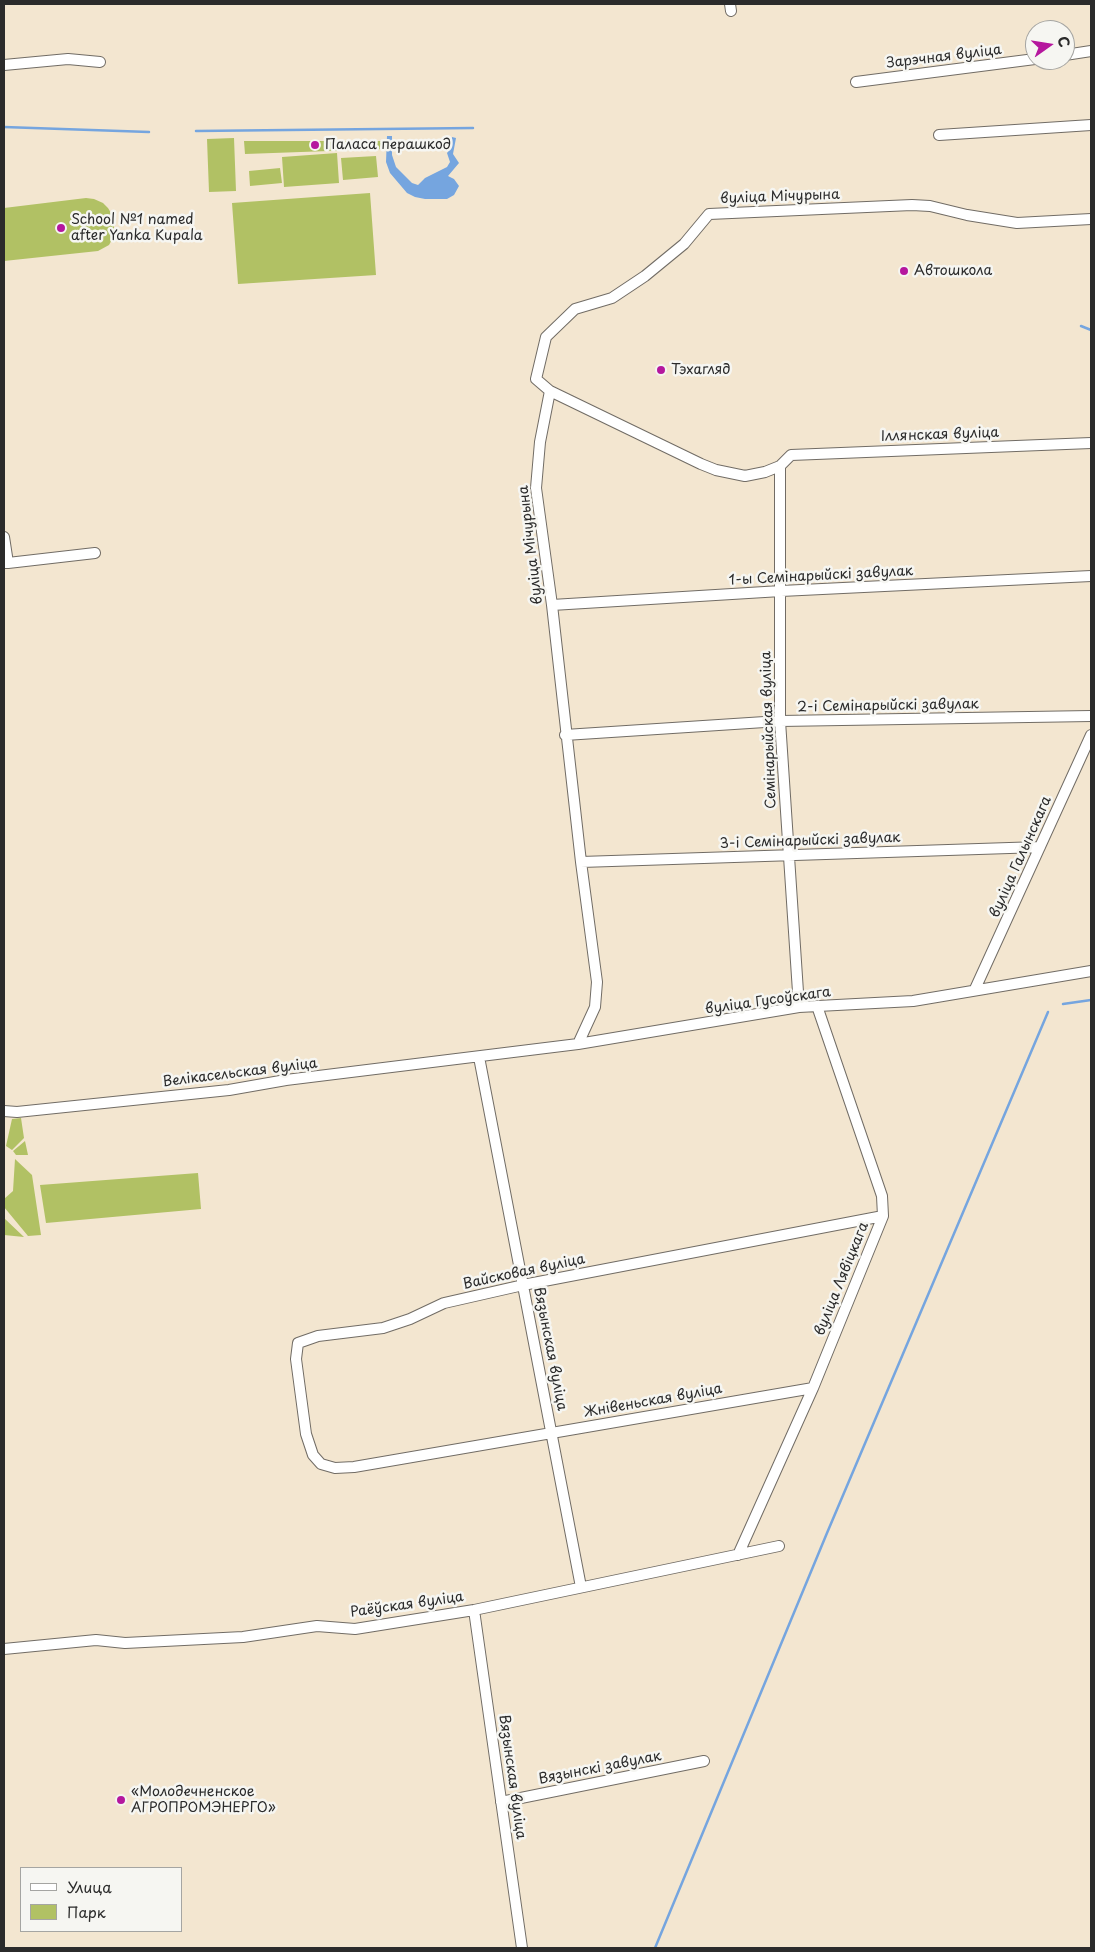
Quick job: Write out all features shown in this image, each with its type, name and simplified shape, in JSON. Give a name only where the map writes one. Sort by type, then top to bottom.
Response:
[{"type":"street","points":[[1075,53],[1091,51]]},
{"type":"street","points":[[4,65],[68,59],[100,62]]},
{"type":"street","name":"Зарэчная вуліца","points":[[856,82],[1025,60]]},
{"type":"street","points":[[939,135],[1091,125]]},
{"type":"street","name":"вуліца Мічурына","points":[[578,1044],[595,1007],[597,982],[565,735],[552,605],[536,488],[540,442],[550,391],[536,378],[546,337],[575,309],[612,298],[645,276],[684,244],[709,214],[912,205],[930,206],[966,215],[1017,223],[1091,219]]},
{"type":"street","points":[[550,391],[716,470],[745,476],[765,472],[780,466]]},
{"type":"street","name":"Іллянская вуліца","points":[[780,466],[791,455],[1091,443]]},
{"type":"street","name":"Семінарыйская вуліца","points":[[780,466],[780,721],[799,1008]]},
{"type":"street","points":[[4,537],[6,563],[95,553]]},
{"type":"street","name":"1-ы Семінарыйскі завулак","points":[[552,605],[781,591],[1091,576]]},
{"type":"street","name":"2-і Семінарыйскі завулак","points":[[565,735],[780,721],[1091,716]]},
{"type":"street","name":"вуліца Галынскага","points":[[975,990],[1091,735]]},
{"type":"street","name":"3-і Семінарыйскі завулак","points":[[581,862],[1040,847]]},
{"type":"street","name":"вуліца Гусоўскага","points":[[479,1057],[578,1044],[799,1008],[913,1001],[1091,971]]},
{"type":"street","name":"вуліца Лявіцкага","points":[[738,1554],[813,1388],[883,1216],[882,1196],[817,1006]]},
{"type":"street","name":"Велікасельская вуліца","points":[[4,1111],[25,1111],[229,1090],[286,1080],[479,1057]]},
{"type":"street","name":"Вязынская вуліца","points":[[479,1057],[552,1432],[580,1587]]},
{"type":"street","name":"Вайсковая вуліца","points":[[321,1464],[313,1455],[306,1434],[296,1359],[298,1343],[318,1336],[382,1328],[410,1319],[444,1302],[523,1284],[883,1216]]},
{"type":"street","name":"Жнівеньская вуліца","points":[[321,1464],[335,1468],[354,1467],[813,1388]]},
{"type":"street","name":"Раёўская вуліца","points":[[4,1649],[96,1640],[125,1643],[243,1637],[317,1626],[354,1629],[474,1610],[779,1546]]},
{"type":"street","name":"Вязынская вуліца","points":[[474,1610],[522,1948]]},
{"type":"street","name":"Вязынскі завулак","points":[[501,1802],[704,1761]]},
{"type":"green space","points":[[234,138],[236,191],[209,192],[207,139]]},
{"type":"green space","name":"Паласа перашкод","points":[[244,141],[385,141],[385,149],[245,154]]},
{"type":"green space","points":[[337,153],[339,183],[284,187],[282,157]]},
{"type":"green space","points":[[376,156],[378,177],[343,180],[341,158]]},
{"type":"green space","points":[[280,168],[282,183],[250,186],[249,171]]},
{"type":"green space","points":[[370,193],[376,275],[238,284],[232,203]]},
{"type":"green space","points":[[86,198],[103,203],[114,218],[114,236],[109,245],[98,251],[4,261],[4,208]]},
{"type":"green space","points":[[21,1118],[24,1138],[12,1150],[6,1146],[12,1119]]},
{"type":"green space","points":[[25,1141],[28,1155],[16,1155],[13,1151]]},
{"type":"green space","points":[[15,1159],[32,1175],[41,1235],[28,1236],[4,1207],[4,1199],[13,1191]]},
{"type":"green space","points":[[198,1173],[201,1209],[46,1223],[40,1185]]},
{"type":"green space","points":[[4,1218],[24,1237],[4,1235]]},
{"type":"water","points":[[387,136],[392,136],[392,155],[396,167],[412,183],[418,185],[425,178],[447,167],[450,162],[447,153],[451,148],[452,137],[456,138],[453,154],[459,163],[448,176],[454,179],[459,186],[454,195],[447,199],[425,199],[407,193],[390,173],[386,162]]},
{"type":"waterway","points":[[4,127],[149,132]]},
{"type":"waterway","points":[[196,131],[473,128]]},
{"type":"waterway","points":[[1081,326],[1091,330]]},
{"type":"waterway","points":[[1063,1004],[1091,1000]]},
{"type":"waterway","points":[[655,1948],[827,1533],[1048,1012]]},
{"type":"place","name":"Паласа перашкод","points":[[315,145]]},
{"type":"place","name":"School №1 named after Yanka Kupala","points":[[61,228]]},
{"type":"place","name":"Автошкола","points":[[904,271]]},
{"type":"place","name":"Тэхагляд","points":[[661,370]]},
{"type":"place","name":"«Молодечненское АГРОПРОМЭНЕРГО»","points":[[121,1800]]}]
